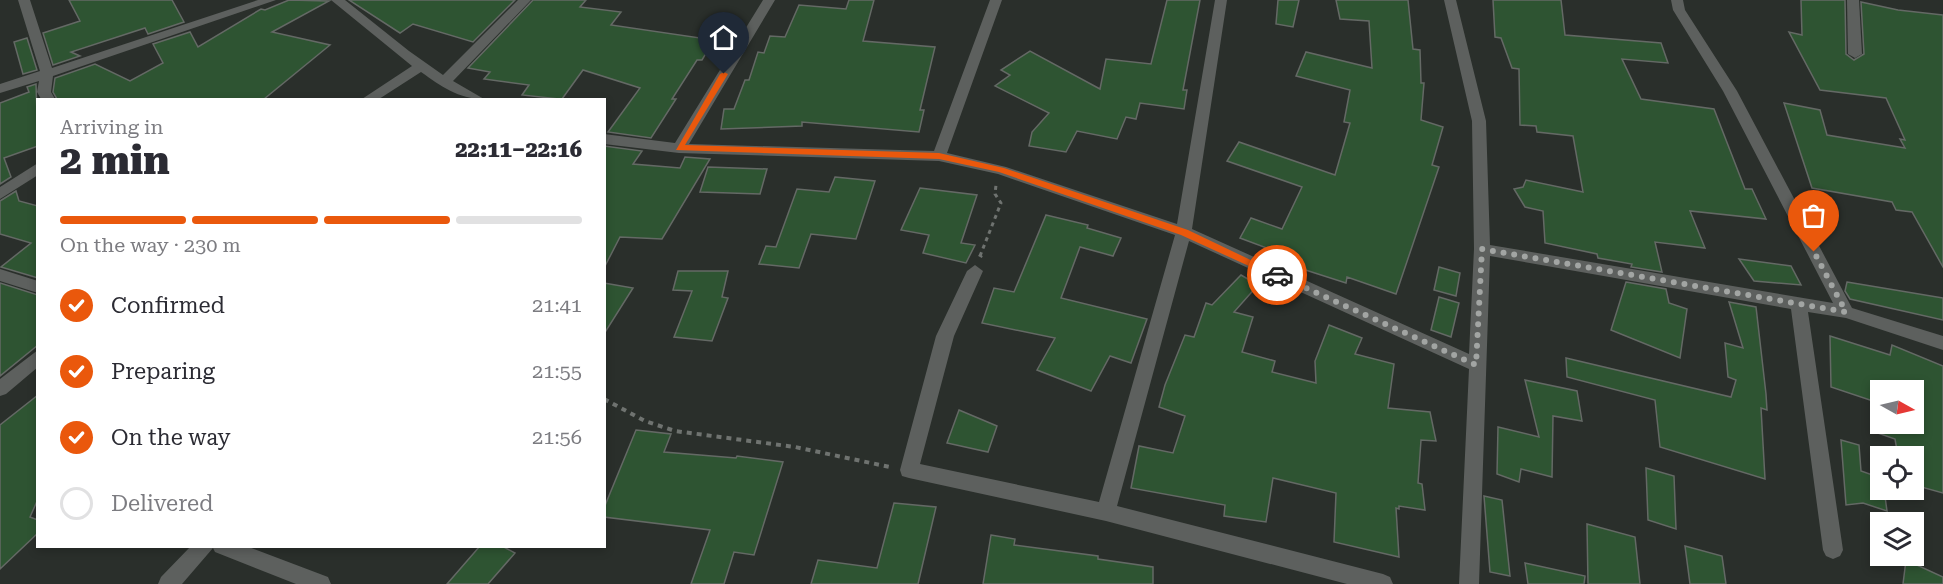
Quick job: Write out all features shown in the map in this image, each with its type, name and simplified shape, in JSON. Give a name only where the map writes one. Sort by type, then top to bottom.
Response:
[{"type":"street","points":[[24,0],[47,74],[44,92],[47,98]]},
{"type":"street","points":[[0,89],[270,0]]},
{"type":"street","points":[[338,0],[420,67],[443,83],[475,98]]},
{"type":"street","points":[[443,83],[525,0]]},
{"type":"street","points":[[679,148],[769,0]]},
{"type":"street","points":[[939,156],[996,0]]},
{"type":"street","points":[[1106,512],[1184,232],[1221,0]]},
{"type":"street","points":[[1450,0],[1479,121],[1482,249],[1469,584]]},
{"type":"street","points":[[1677,0],[1679,10],[1730,91],[1846,312]]},
{"type":"street","points":[[1853,0],[1855,54]]},
{"type":"street","points":[[371,98],[420,67]]},
{"type":"street","points":[[606,139],[679,148],[939,156],[1001,170],[1184,232],[1476,365]]},
{"type":"street","points":[[0,194],[36,169]]},
{"type":"street","points":[[1482,249],[1798,302],[1846,312],[1943,343]]},
{"type":"street","points":[[975,270],[945,336],[909,470],[1106,512],[1383,584]]},
{"type":"street","points":[[0,275],[36,286]]},
{"type":"street","points":[[1798,302],[1833,549]]},
{"type":"street","points":[[0,389],[36,359]]},
{"type":"street","points":[[168,584],[202,548]]},
{"type":"street","points":[[227,548],[321,584]]},
{"type":"path","points":[[975,270],[1001,203],[994,189],[1001,170]]},
{"type":"path","points":[[606,400],[645,421],[675,431],[795,447],[909,470]]},
{"type":"building","points":[[69,0],[172,0],[184,22],[148,34],[145,28],[71,52],[80,56],[53,65],[43,33],[80,21]]},
{"type":"building","points":[[289,0],[329,1],[272,32],[330,45],[265,98],[56,98],[53,92],[55,78],[95,64],[130,81],[163,63],[153,44],[190,32],[198,47],[261,9],[265,10]]},
{"type":"building","points":[[349,0],[515,0],[473,42],[413,24],[400,33]]},
{"type":"building","points":[[533,0],[586,0],[580,7],[621,12],[611,25],[714,40],[702,60],[697,60],[651,138],[608,132],[640,88],[583,70],[563,98],[522,95],[529,85],[484,79],[490,72],[468,68]]},
{"type":"building","points":[[849,0],[874,0],[863,41],[935,47],[920,110],[924,110],[919,132],[802,122],[802,126],[721,129],[724,109],[734,109],[745,80],[749,80],[758,52],[764,53],[770,36],[785,37],[799,5],[846,9]]},
{"type":"building","points":[[1167,0],[1200,0],[1183,90],[1187,90],[1184,109],[1140,103],[1136,119],[1126,117],[1117,139],[1077,131],[1066,152],[1029,146],[1032,132],[1049,113],[995,86],[1010,75],[1001,70],[1030,51],[1100,89],[1106,59],[1151,64]]},
{"type":"building","points":[[1278,0],[1299,0],[1293,27],[1276,24]]},
{"type":"building","points":[[1336,0],[1408,0],[1413,49],[1420,50],[1421,83],[1424,83],[1421,120],[1443,127],[1432,165],[1439,167],[1396,294],[1347,277],[1346,283],[1293,266],[1296,259],[1240,238],[1251,218],[1282,229],[1302,187],[1227,161],[1239,142],[1335,175],[1350,123],[1344,122],[1350,90],[1296,76],[1306,52],[1372,68],[1369,21],[1340,19]]},
{"type":"building","points":[[1493,0],[1561,0],[1565,35],[1661,43],[1668,63],[1622,59],[1641,99],[1714,109],[1745,189],[1752,189],[1766,219],[1690,211],[1705,248],[1655,242],[1662,272],[1631,267],[1632,264],[1598,258],[1597,254],[1545,243],[1543,211],[1525,207],[1514,189],[1523,187],[1526,180],[1583,192],[1573,136],[1537,132],[1536,126],[1520,125],[1519,69],[1512,68],[1501,38],[1495,37]]},
{"type":"building","points":[[1801,0],[1845,0],[1846,54],[1854,60],[1864,54],[1861,2],[1898,10],[1943,15],[1943,267],[1912,212],[1896,210],[1892,202],[1812,188],[1784,103],[1820,110],[1827,135],[1905,148],[1900,139],[1905,140],[1886,98],[1820,90],[1789,32],[1802,35]]},
{"type":"building","points":[[27,38],[37,70],[23,74],[14,42]]},
{"type":"building","points":[[36,84],[36,147],[4,158],[11,177],[0,184],[0,103],[29,92],[27,87]]},
{"type":"building","points":[[606,146],[642,151],[633,164],[680,168],[685,157],[710,159],[662,239],[620,237],[606,264]]},
{"type":"building","points":[[708,167],[767,169],[760,194],[700,192]]},
{"type":"building","points":[[835,177],[875,181],[856,239],[811,234],[799,268],[759,264],[766,246],[776,247],[797,189],[829,192]]},
{"type":"building","points":[[920,188],[977,195],[961,243],[975,245],[966,263],[923,253],[929,235],[901,230]]},
{"type":"building","points":[[16,191],[19,201],[36,205],[36,277],[1,267],[31,243],[0,234],[0,201]]},
{"type":"building","points":[[1046,215],[1088,225],[1087,228],[1121,238],[1113,256],[1080,247],[1061,298],[1147,319],[1131,363],[1110,356],[1091,391],[1037,370],[1055,338],[982,323],[994,288],[1014,292]]},
{"type":"building","points":[[1739,259],[1791,266],[1801,285],[1754,281]]},
{"type":"building","points":[[1439,267],[1460,273],[1456,296],[1434,290]]},
{"type":"building","points":[[678,271],[728,271],[722,297],[728,298],[712,341],[674,337],[692,291],[673,290]]},
{"type":"building","points":[[1241,275],[1258,285],[1234,312],[1253,317],[1242,352],[1275,361],[1272,372],[1316,383],[1315,361],[1329,325],[1362,338],[1355,354],[1394,364],[1388,408],[1430,412],[1436,441],[1421,440],[1418,483],[1422,484],[1425,510],[1399,506],[1399,509],[1396,508],[1399,557],[1334,542],[1336,493],[1273,478],[1266,522],[1224,516],[1225,505],[1131,488],[1139,446],[1173,453],[1185,416],[1159,407],[1165,385],[1185,335],[1194,337],[1206,303],[1212,305]]},
{"type":"building","points":[[1626,282],[1666,289],[1669,303],[1687,309],[1680,358],[1611,330]]},
{"type":"building","points":[[1847,282],[1943,298],[1943,320],[1850,299],[1845,291]]},
{"type":"building","points":[[0,283],[36,294],[36,347],[0,376]]},
{"type":"building","points":[[606,283],[633,288],[606,331]]},
{"type":"building","points":[[1439,297],[1459,303],[1451,337],[1431,330]]},
{"type":"building","points":[[1729,302],[1756,307],[1767,410],[1761,408],[1765,479],[1660,447],[1655,400],[1567,377],[1566,358],[1731,397],[1736,380],[1728,377],[1725,343],[1743,348]]},
{"type":"building","points":[[1830,336],[1890,355],[1892,345],[1943,366],[1943,493],[1924,488],[1924,446],[1896,446],[1895,439],[1881,434],[1924,434],[1924,380],[1870,380],[1870,400],[1831,387]]},
{"type":"building","points":[[1525,380],[1577,391],[1582,421],[1553,416],[1552,477],[1521,469],[1519,482],[1497,474],[1498,427],[1539,437]]},
{"type":"building","points":[[36,397],[36,504],[30,517],[36,519],[36,535],[0,569],[0,425]]},
{"type":"building","points":[[959,410],[997,426],[988,452],[947,443]]},
{"type":"building","points":[[636,430],[671,434],[664,452],[736,458],[737,456],[783,462],[754,555],[734,552],[724,584],[691,584],[710,530],[606,517],[606,503]]},
{"type":"building","points":[[1841,440],[1859,445],[1861,471],[1870,474],[1870,500],[1886,500],[1887,511],[1863,503],[1846,505]]},
{"type":"building","points":[[1646,468],[1674,476],[1676,529],[1648,520]]},
{"type":"building","points":[[1484,496],[1502,500],[1510,576],[1490,572]]},
{"type":"building","points":[[894,503],[936,507],[918,584],[811,584],[818,560],[877,568]]},
{"type":"building","points":[[1587,524],[1635,537],[1640,584],[1588,584]]},
{"type":"building","points":[[991,535],[1015,539],[1014,545],[1098,556],[1098,559],[1153,567],[1153,584],[983,584]]},
{"type":"building","points":[[1685,546],[1722,556],[1726,584],[1690,584]]},
{"type":"building","points":[[478,548],[506,548],[515,553],[488,584],[447,584]]},
{"type":"building","points":[[1525,563],[1585,576],[1584,584],[1528,584]]},
{"type":"building","points":[[1905,566],[1919,566],[1943,577],[1943,584],[1903,584]]},
{"type":"way so far","points":[[1277,275],[1476,365],[1482,249],[1846,312],[1814,252]]},
{"type":"route","points":[[724,74],[679,148],[939,156],[1001,170],[1184,232],[1277,275]]}]
